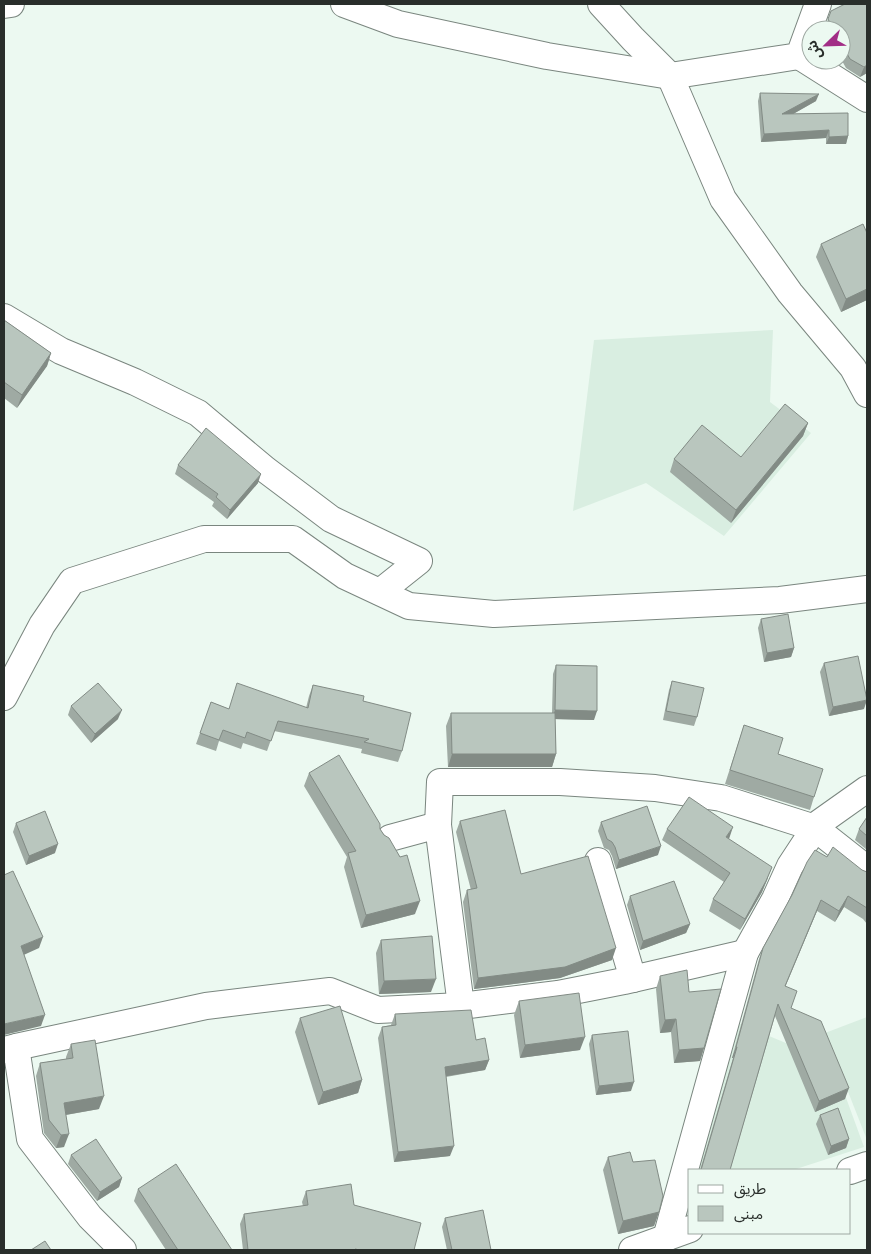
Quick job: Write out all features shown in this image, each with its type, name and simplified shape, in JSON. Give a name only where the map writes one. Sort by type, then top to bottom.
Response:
[{"type":"street","points":[[4,5],[11,4]]},
{"type":"street","points":[[344,4],[398,24],[547,56],[670,76],[799,56],[867,99]]},
{"type":"street","points":[[601,4],[670,76],[723,199],[790,293],[853,368],[867,394]]},
{"type":"street","points":[[799,56],[818,4]]},
{"type":"street","points":[[4,318],[61,351],[135,382],[198,413],[266,470],[331,519],[419,561],[380,592]]},
{"type":"street","points":[[4,697],[42,624],[72,582],[204,539],[293,540],[345,576],[409,606],[494,614],[780,600],[867,589]]},
{"type":"street","points":[[461,1006],[438,824],[440,782],[560,782],[654,788],[720,798],[815,828],[867,869]]},
{"type":"street","points":[[693,1169],[745,953],[775,899],[790,866],[815,828],[819,823],[867,789]]},
{"type":"street","points":[[390,838],[438,824]]},
{"type":"street","points":[[598,861],[633,979]]},
{"type":"street","points":[[124,1250],[90,1217],[30,1139],[10,1049],[206,1006],[330,991],[378,1010],[461,1006],[558,994],[745,953]]},
{"type":"street","points":[[851,1171],[867,1165]]},
{"type":"street","points":[[632,1250],[678,1233],[688,1191]]},
{"type":"shaded area","points":[[773,330],[770,402],[811,433],[724,536],[646,483],[573,511],[594,340]]},
{"type":"shaded area","points":[[867,1017],[867,1140],[825,1033]]},
{"type":"shaded area","points":[[736,1022],[793,1046],[822,1032],[864,1147],[796,1169],[694,1169]]},
{"type":"building","points":[[845,4],[867,4],[867,65],[864,67],[851,60],[851,20],[829,20],[831,11]]},
{"type":"building","points":[[760,93],[819,94],[782,114],[848,113],[848,136],[829,137],[829,130],[764,134]]},
{"type":"building","points":[[863,224],[867,233],[867,289],[846,299],[821,244]]},
{"type":"building","points":[[4,320],[51,353],[22,395],[4,382]]},
{"type":"building","points":[[785,404],[808,423],[736,510],[674,459],[702,425],[741,457]]},
{"type":"building","points":[[206,428],[261,474],[230,510],[216,497],[218,494],[178,465]]},
{"type":"building","points":[[788,614],[794,648],[767,653],[761,619]]},
{"type":"building","points":[[858,656],[867,700],[833,707],[824,663]]},
{"type":"building","points":[[556,665],[597,666],[597,711],[555,710]]},
{"type":"building","points":[[672,681],[704,688],[697,717],[666,711]]},
{"type":"building","points":[[98,683],[122,710],[95,734],[71,706]]},
{"type":"building","points":[[237,683],[308,708],[313,685],[364,696],[363,701],[411,713],[402,751],[364,742],[369,739],[278,721],[271,741],[247,732],[245,738],[223,730],[219,740],[200,733],[211,702],[229,709]]},
{"type":"building","points":[[451,713],[555,713],[556,754],[452,754]]},
{"type":"building","points":[[744,725],[783,738],[778,754],[823,769],[814,797],[730,770]]},
{"type":"building","points":[[339,755],[380,824],[380,829],[384,835],[389,838],[400,857],[407,855],[420,901],[366,915],[348,853],[356,851],[309,773]]},
{"type":"building","points":[[689,797],[733,827],[726,837],[772,867],[745,919],[713,899],[730,873],[667,829]]},
{"type":"building","points":[[647,806],[661,846],[619,860],[615,847],[607,839],[601,822]]},
{"type":"building","points":[[505,810],[521,874],[588,856],[616,948],[565,967],[478,978],[467,890],[477,888],[460,821]]},
{"type":"building","points":[[45,811],[58,844],[29,856],[16,823]]},
{"type":"building","points":[[867,817],[867,836],[859,829]]},
{"type":"building","points":[[833,847],[867,872],[867,908],[848,896],[839,911],[821,900],[785,986],[797,991],[791,1008],[821,1021],[849,1088],[819,1101],[778,1004],[730,1169],[701,1169],[737,1047],[763,948],[815,850],[827,857]]},
{"type":"building","points":[[13,871],[43,937],[21,946],[45,1015],[4,1024],[4,875]]},
{"type":"building","points":[[674,881],[690,924],[643,941],[630,896]]},
{"type":"building","points":[[432,936],[436,979],[384,981],[381,940]]},
{"type":"building","points":[[687,970],[689,992],[721,989],[704,1048],[679,1050],[676,1019],[665,1020],[660,976]]},
{"type":"building","points":[[579,993],[585,1037],[525,1045],[519,1001]]},
{"type":"building","points":[[340,1006],[362,1080],[323,1092],[300,1018]]},
{"type":"building","points":[[471,1010],[476,1040],[485,1038],[489,1060],[445,1067],[454,1146],[398,1152],[382,1027],[396,1025],[395,1014]]},
{"type":"building","points":[[628,1031],[634,1082],[599,1086],[592,1035]]},
{"type":"building","points":[[95,1040],[104,1096],[64,1103],[69,1134],[61,1135],[49,1120],[40,1063],[73,1058],[71,1044]]},
{"type":"building","points":[[838,1108],[849,1139],[831,1146],[820,1115]]},
{"type":"building","points":[[96,1139],[122,1178],[100,1192],[71,1155]]},
{"type":"building","points":[[630,1152],[633,1162],[655,1160],[663,1196],[659,1212],[623,1221],[608,1157]]},
{"type":"building","points":[[176,1164],[232,1250],[178,1250],[138,1189]]},
{"type":"building","points":[[351,1184],[354,1205],[421,1223],[414,1250],[248,1250],[244,1214],[308,1205],[306,1191]]},
{"type":"building","points":[[483,1210],[491,1250],[452,1250],[445,1218]]},
{"type":"building","points":[[45,1241],[51,1250],[31,1250]]}]
